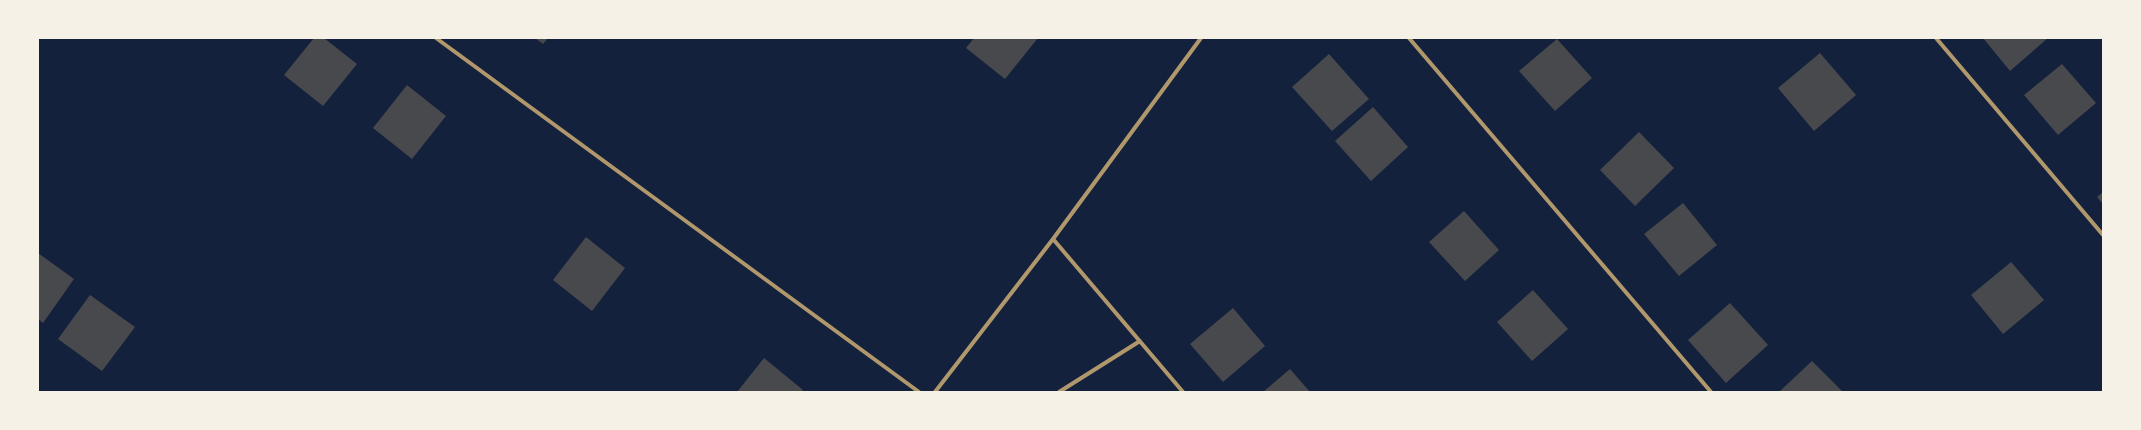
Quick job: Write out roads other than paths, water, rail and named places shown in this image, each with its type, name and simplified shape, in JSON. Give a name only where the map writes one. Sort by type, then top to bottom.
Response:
[{"type":"street","points":[[436,38],[919,392]]},
{"type":"street","points":[[934,392],[1053,239],[1201,38]]},
{"type":"street","points":[[1409,38],[1711,392]]},
{"type":"street","points":[[1936,38],[2103,234]]},
{"type":"street","points":[[1053,239],[1184,392]]},
{"type":"street","points":[[1059,392],[1140,341]]}]
